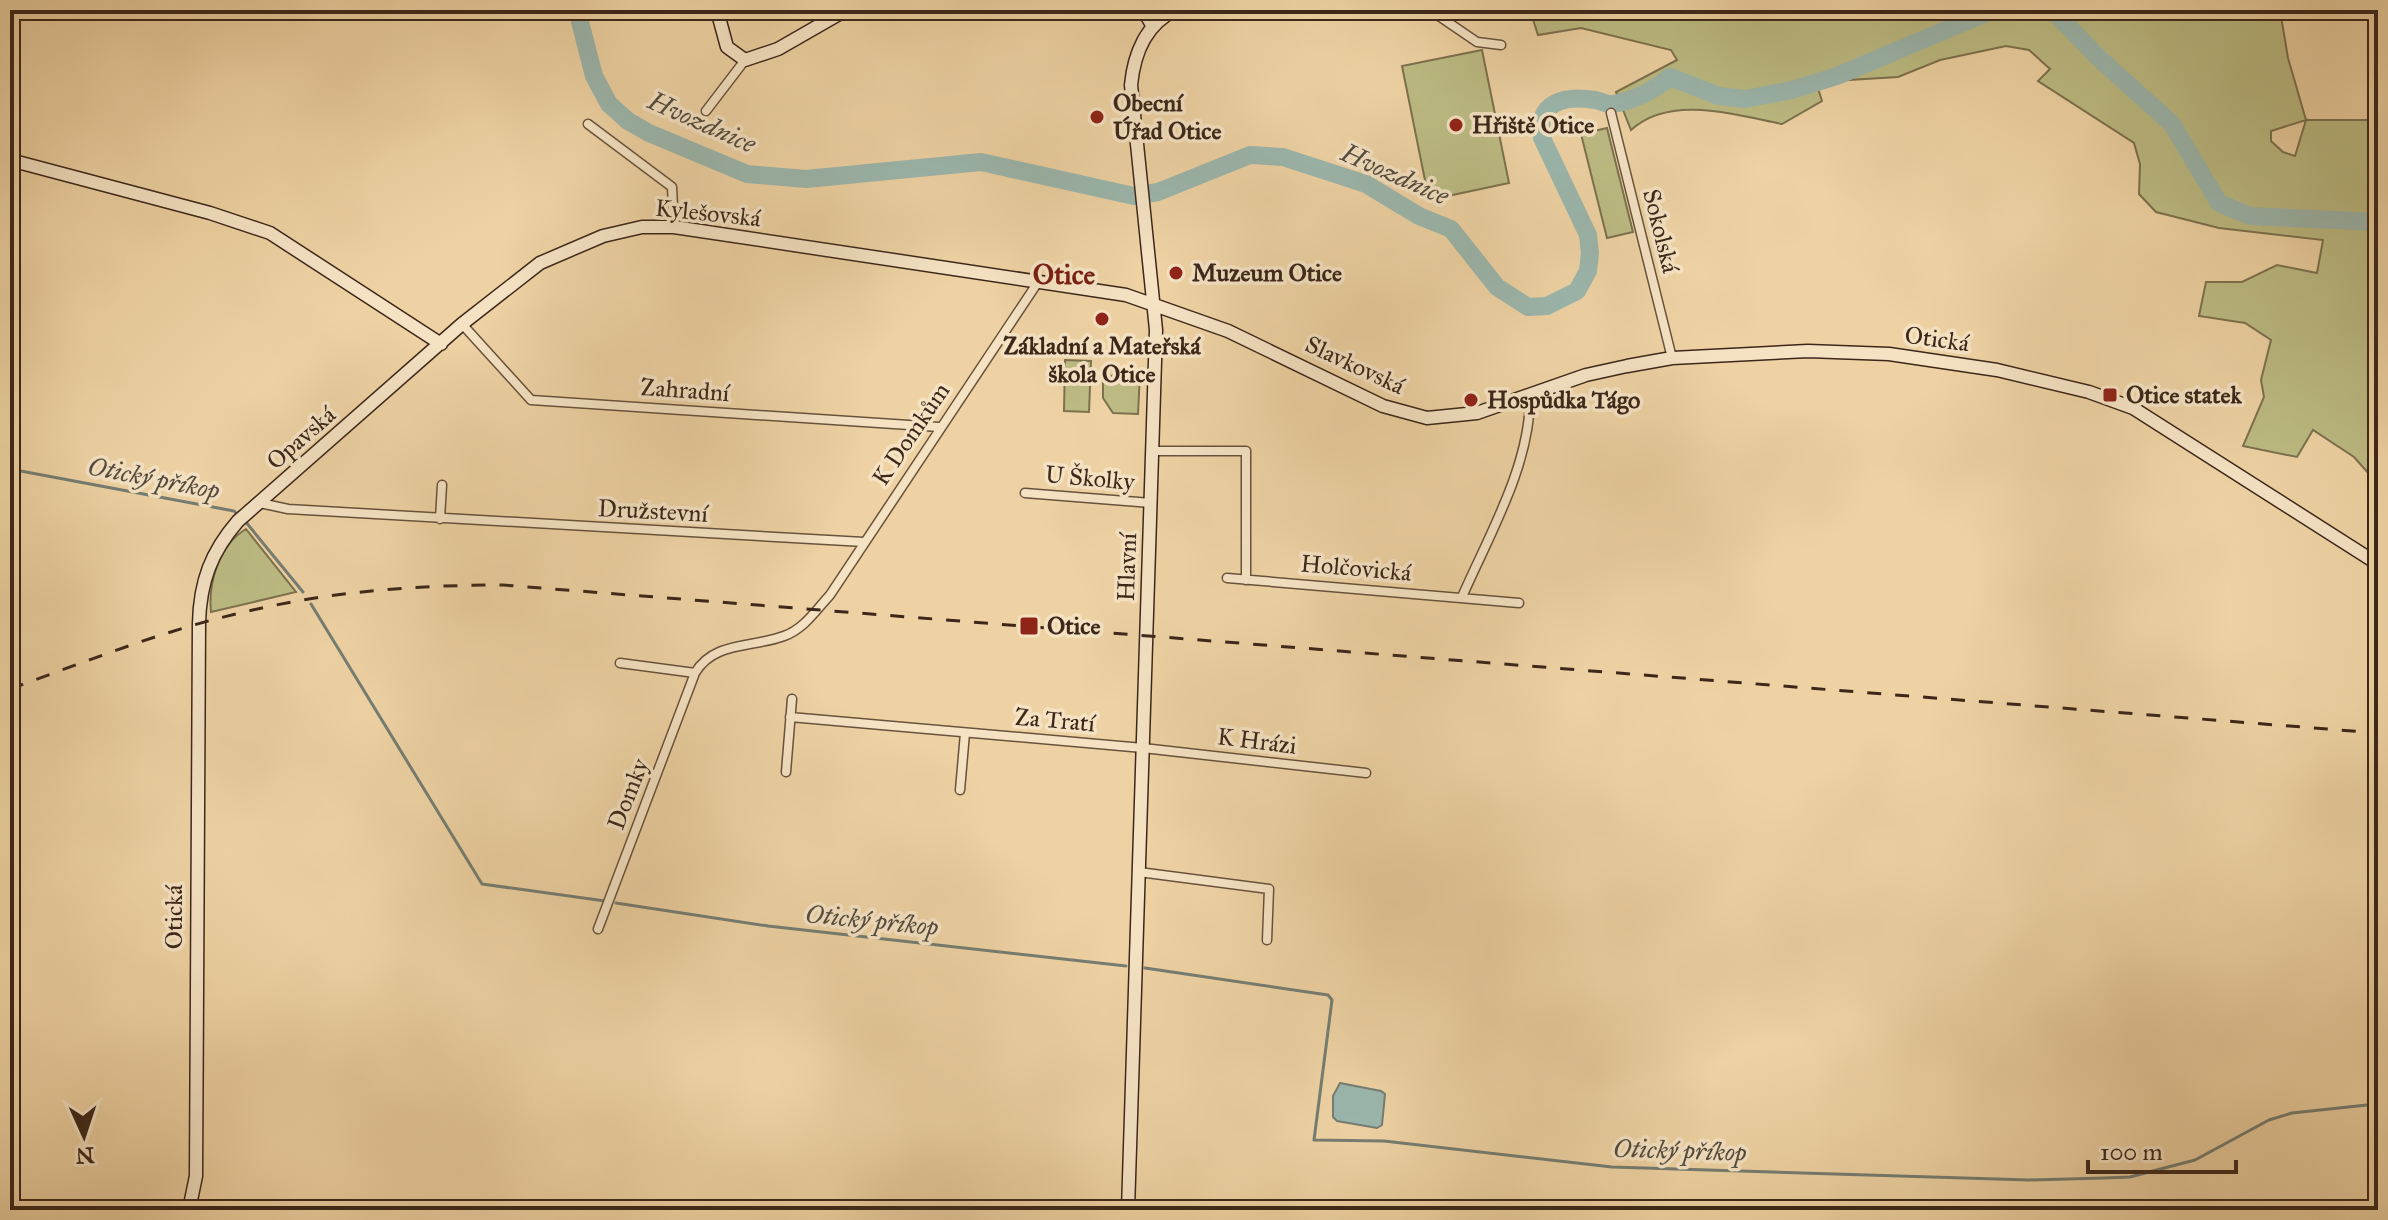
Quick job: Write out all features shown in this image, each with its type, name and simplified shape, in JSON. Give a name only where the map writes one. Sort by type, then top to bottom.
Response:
[{"type":"main road","points":[[717,10],[727,47],[745,60],[778,49],[846,10]]},
{"type":"main road","points":[[1143,10],[1152,25],[1175,10]]},
{"type":"main road","name":"Hlavní","points":[[1128,1210],[1156,304],[1131,85],[1134,65],[1152,25]]},
{"type":"main road","points":[[10,160],[210,213],[270,233],[441,344]]},
{"type":"main road","name":"Kylešovská","points":[[441,344],[523,276],[561,252],[625,230],[674,227],[1126,295],[1156,304]]},
{"type":"main road","name":"Slavkovská","points":[[1156,304],[1228,331],[1405,414],[1438,418],[1467,416],[1586,375]]},
{"type":"main road","name":"Opavská","points":[[199,623],[207,570],[215,549],[243,517],[441,344]]},
{"type":"main road","name":"Otická","points":[[1586,375],[1672,358],[1851,352],[1997,370],[2089,392],[2133,408],[2377,561]]},
{"type":"main road","name":"Otická","points":[[189,1210],[196,1176],[199,623]]},
{"type":"street","points":[[1430,10],[1477,42],[1501,45]]},
{"type":"street","points":[[706,111],[745,60]]},
{"type":"street","name":"Sokolská","points":[[1611,113],[1672,358]]},
{"type":"street","points":[[588,124],[672,187],[674,227]]},
{"type":"street","name":"K Domkům","points":[[695,673],[704,659],[716,652],[784,636],[800,628],[817,609],[1038,282]]},
{"type":"street","name":"Zahradní","points":[[462,324],[531,400],[939,427]]},
{"type":"street","points":[[1462,597],[1528,434],[1530,395]]},
{"type":"street","points":[[1152,451],[1246,451],[1246,580]]},
{"type":"street","points":[[440,519],[442,485]]},
{"type":"street","name":"U Školky","points":[[1025,493],[1151,503]]},
{"type":"street","name":"Družstevní","points":[[260,503],[288,509],[440,519],[864,542]]},
{"type":"street","name":"Holčovická","points":[[1227,578],[1519,603]]},
{"type":"street","points":[[620,663],[695,673]]},
{"type":"street","name":"Domky","points":[[598,929],[695,673]]},
{"type":"street","points":[[786,772],[792,699]]},
{"type":"street","name":"Za Tratí","points":[[790,717],[1143,748]]},
{"type":"street","points":[[960,790],[965,733]]},
{"type":"street","name":"K Hrázi","points":[[1143,748],[1366,773]]},
{"type":"street","points":[[1139,872],[1269,889],[1267,940]]},
{"type":"shaded area","points":[[1530,10],[2280,10],[2288,58],[2306,120],[2378,120],[2378,484],[2354,457],[2313,430],[2297,457],[2243,446],[2264,397],[2261,380],[2271,340],[2245,323],[2199,316],[2206,282],[2242,282],[2277,265],[2317,273],[2323,240],[2219,228],[2156,212],[2139,194],[2140,164],[2134,143],[2038,81],[2050,69],[2029,50],[2006,46],[1940,60],[1898,77],[1816,82],[1822,101],[1782,124],[1724,112],[1684,110],[1647,119],[1631,130],[1616,92],[1677,60],[1671,50],[1581,28],[1538,35]],"holes":[[[2306,120],[2295,156],[2283,152],[2271,141],[2271,131]]]},
{"type":"shaded area","name":"Hřiště Otice","points":[[1482,50],[1509,183],[1429,200],[1402,66]]},
{"type":"shaded area","points":[[1607,128],[1633,232],[1607,238],[1581,134]]},
{"type":"shaded area","points":[[1065,360],[1091,361],[1089,412],[1064,411]]},
{"type":"shaded area","points":[[1117,372],[1140,373],[1138,414],[1113,413],[1103,398],[1103,382]]},
{"type":"shaded area","points":[[246,529],[296,592],[211,612],[211,589],[217,566],[229,545]]},
{"type":"shaded area","points":[[1340,1083],[1385,1094],[1382,1125],[1377,1128],[1337,1121],[1333,1117],[1333,1096]]},
{"type":"waterway","name":"Hvozdnice","points":[[577,10],[594,76],[609,104],[628,121],[649,133],[747,174],[806,179],[981,162],[1134,196],[1158,192],[1250,155],[1283,157],[1366,184],[1419,216],[1451,229],[1497,287],[1528,307],[1547,306],[1577,291],[1588,271],[1588,235],[1542,138],[1543,116],[1555,104],[1573,99],[1611,104],[1621,102],[1644,94],[1670,77],[1719,96],[1745,99],[1792,90],[1837,76],[1993,10]]},
{"type":"waterway","name":"Hvozdnice","points":[[2052,10],[2101,60],[2172,124],[2219,203],[2250,216],[2378,222]]},
{"type":"waterway","name":"Otický příkop","points":[[10,469],[234,511],[239,516]]},
{"type":"waterway","name":"Otický příkop","points":[[245,521],[303,592]]},
{"type":"waterway","name":"Otický příkop","points":[[311,604],[482,884],[605,901]]},
{"type":"waterway","name":"Otický příkop","points":[[616,903],[768,926],[1126,966]]},
{"type":"waterway","name":"Otický příkop","points":[[1145,968],[1328,995],[1332,1000],[1314,1140],[1384,1141],[1612,1167],[2029,1180],[2104,1178],[2130,1177],[2195,1160],[2269,1120],[2292,1113],[2367,1105]]},
{"type":"railway","points":[[10,689],[150,639],[269,606],[368,591],[503,585],[2378,733]]},
{"type":"place","name":"Obecní Úřad Otice","points":[[1097,117]]},
{"type":"place","name":"Hřiště Otice","points":[[1456,125]]},
{"type":"place","name":"Muzeum Otice","points":[[1176,273]]},
{"type":"place","name":"Základní a Mateřská škola Otice","points":[[1102,319]]},
{"type":"place","name":"Otice statek","points":[[2110,395]]},
{"type":"place","name":"Hospůdka Tágo","points":[[1471,400]]},
{"type":"place","name":"Otice","points":[[1029,626]]},
{"type":"district","name":"Otice","points":[[1064,274]]}]
